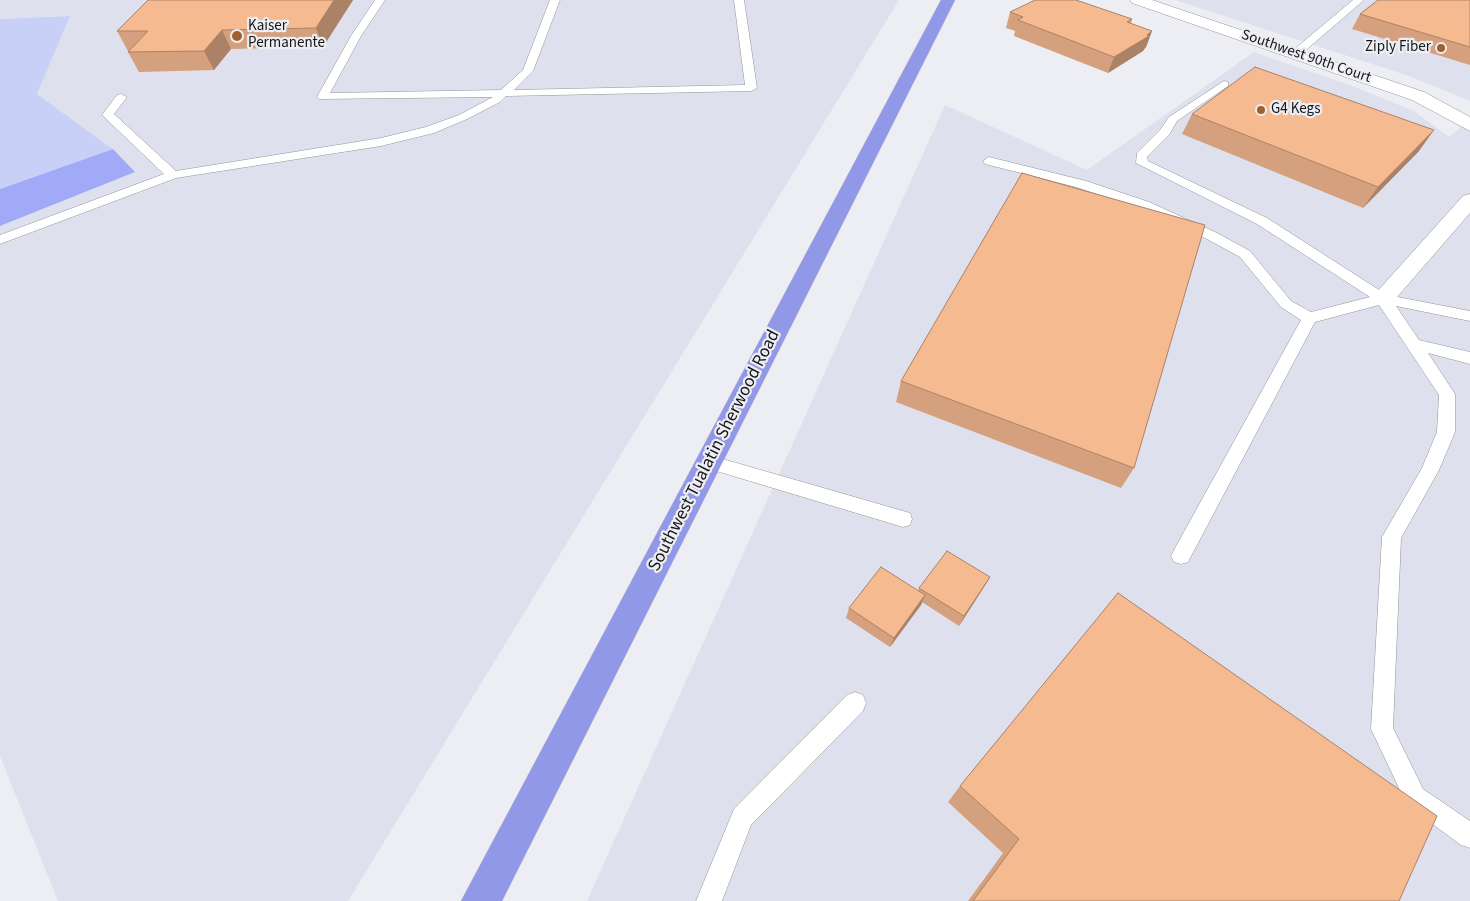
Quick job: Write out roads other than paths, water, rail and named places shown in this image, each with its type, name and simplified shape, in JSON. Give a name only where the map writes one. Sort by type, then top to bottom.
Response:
[{"type":"highway","name":"Southwest Tualatin Sherwood Road","points":[[481,901],[948,0]]},
{"type":"street","name":"Southwest 90th Court","points":[[1144,1],[1418,96],[1451,112],[1470,125]]},
{"type":"street","points":[[1383,299],[1470,200]]},
{"type":"lane","points":[[380,0],[356,36],[323,97],[751,88],[740,0]]},
{"type":"lane","points":[[0,240],[173,175],[381,142],[430,130],[464,116],[496,100],[528,70],[555,0]]},
{"type":"lane","points":[[1295,54],[1359,0]]},
{"type":"lane","points":[[1224,84],[1173,119],[1165,132],[1141,156],[1142,164],[1262,220],[1383,299],[1470,316]]},
{"type":"lane","points":[[121,97],[108,115],[173,175]]},
{"type":"lane","points":[[989,161],[1081,184],[1144,205],[1212,236],[1245,254],[1286,304],[1309,318],[1383,299]]},
{"type":"lane","points":[[1383,299],[1447,394],[1446,432],[1430,470],[1392,537],[1382,729],[1415,797],[1470,836]]},
{"type":"lane","points":[[1181,556],[1309,318]]},
{"type":"lane","points":[[1413,344],[1470,358]]},
{"type":"lane","points":[[709,462],[903,519]]},
{"type":"lane","points":[[709,901],[742,817],[855,703]]},
{"type":"place","name":"Kaiser Permanente","points":[[237,36]]},
{"type":"place","name":"Ziply Fiber","points":[[1441,48]]},
{"type":"place","name":"G4 Kegs","points":[[1261,110]]}]
